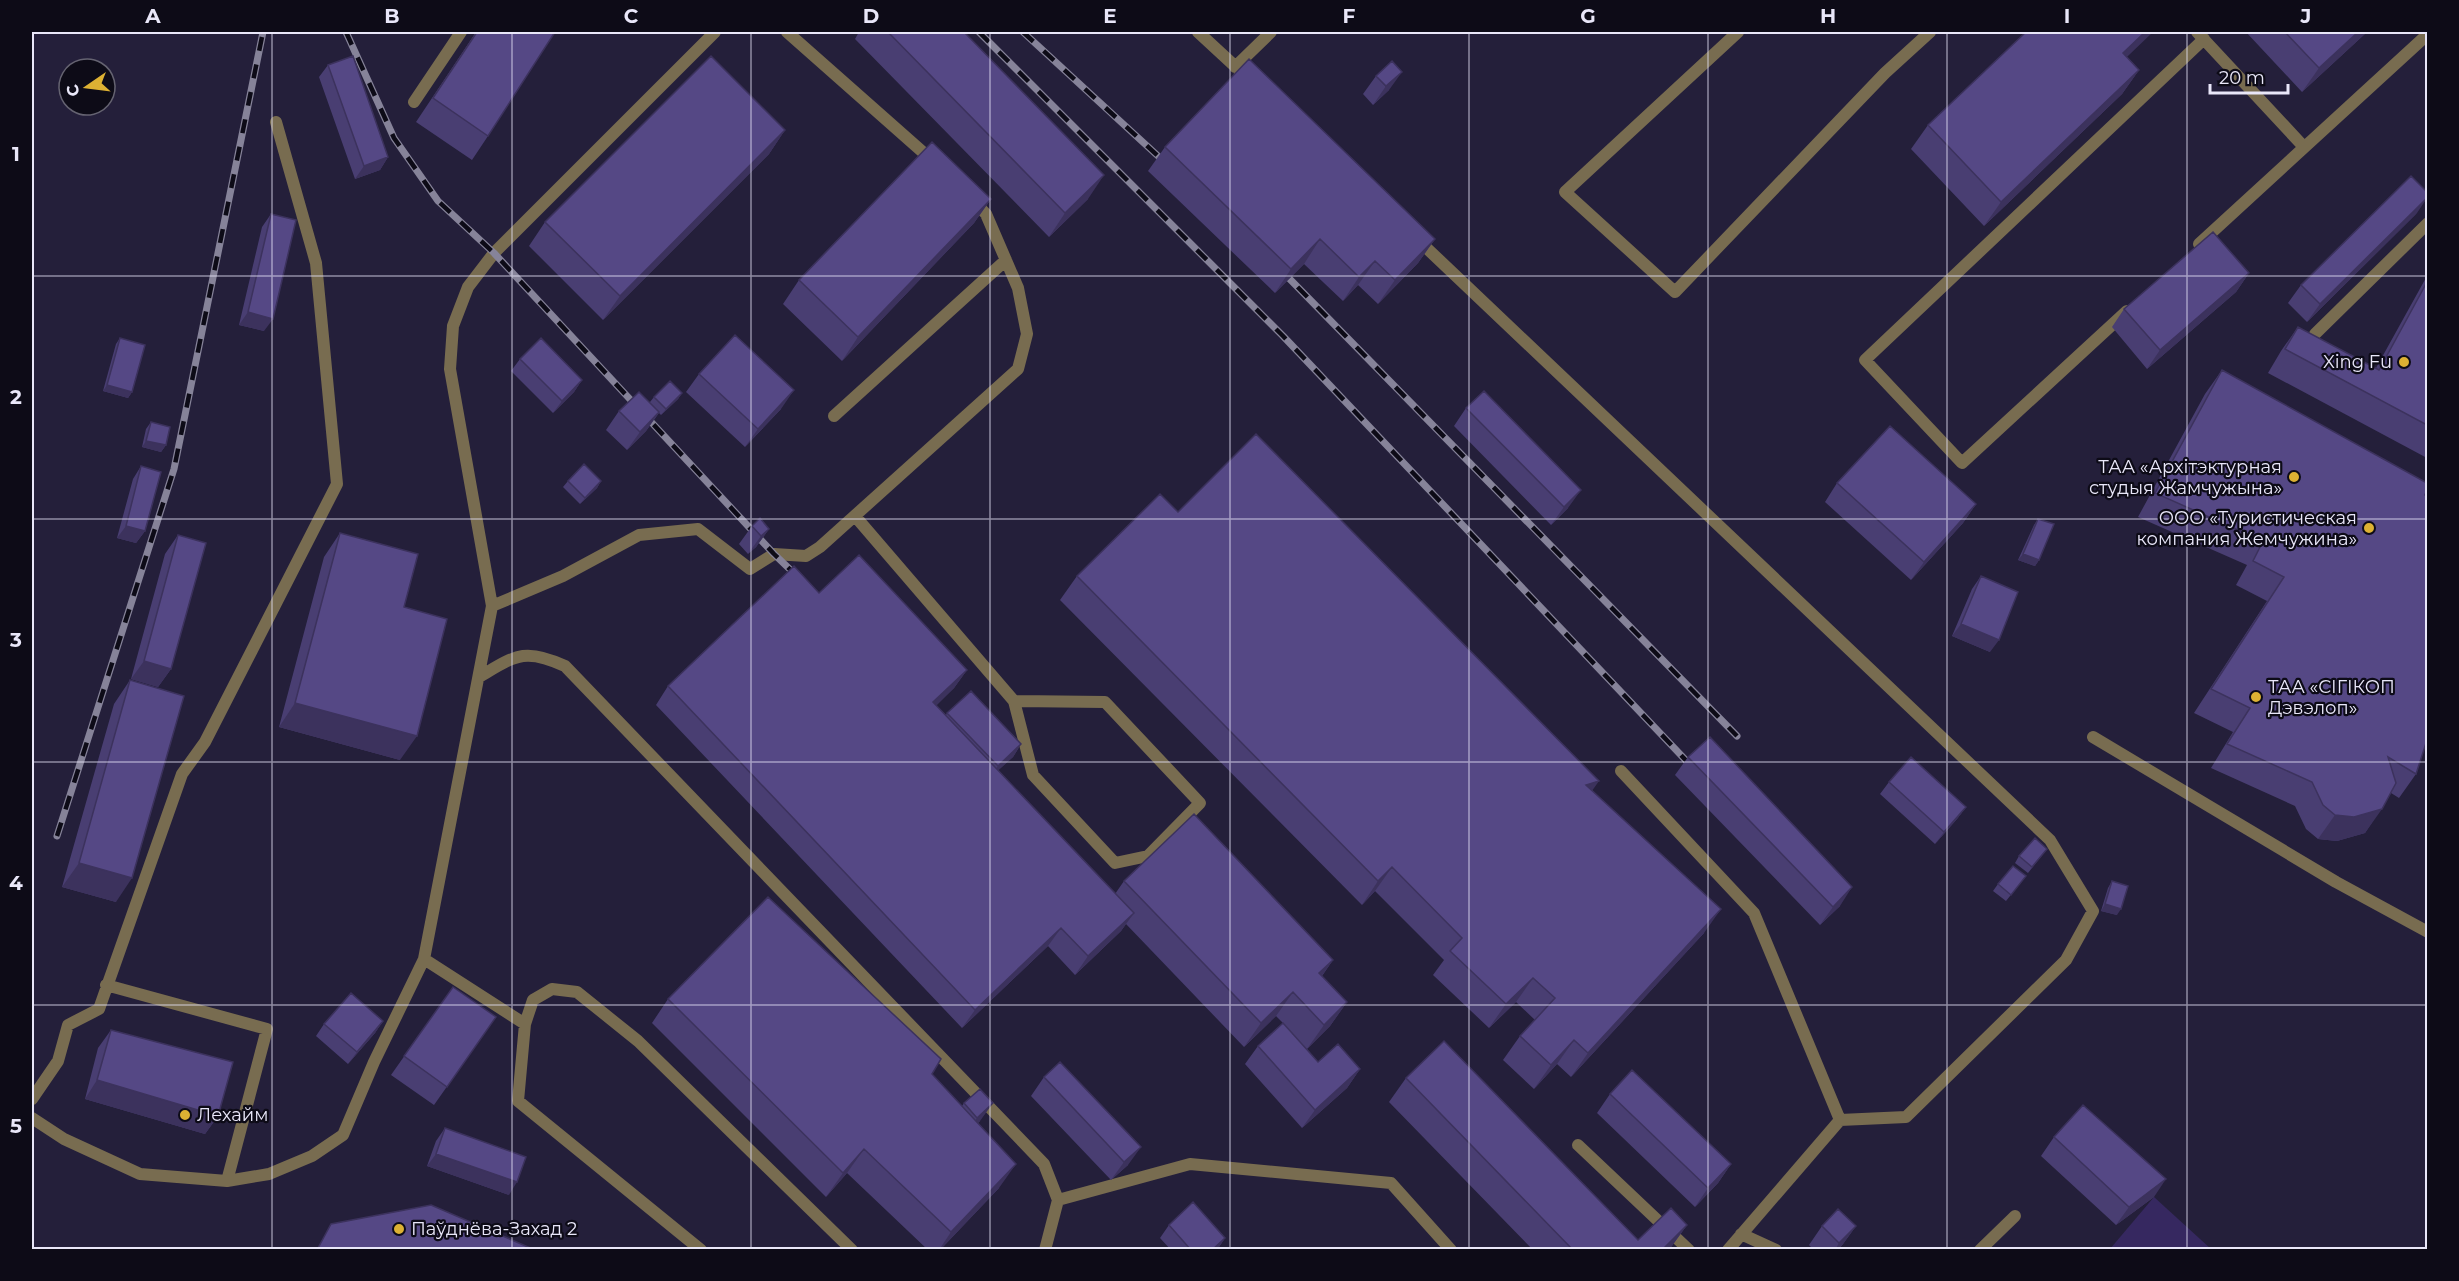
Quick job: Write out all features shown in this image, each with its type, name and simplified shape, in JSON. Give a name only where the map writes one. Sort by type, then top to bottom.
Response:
[{"type":"lane","points":[[414,102],[461,32]]},
{"type":"lane","points":[[32,1118],[64,1139],[140,1174],[227,1181],[269,1174],[312,1156],[343,1135],[374,1062],[424,959],[492,606],[450,369],[453,326],[468,287],[494,253],[716,32]]},
{"type":"lane","points":[[787,32],[945,173]]},
{"type":"lane","points":[[1198,32],[1261,91]]},
{"type":"lane","points":[[1235,67],[1270,32]]},
{"type":"lane","points":[[1738,32],[1565,192],[1676,292],[1885,74],[1930,32]]},
{"type":"lane","points":[[2190,253],[2427,33]]},
{"type":"lane","points":[[2138,301],[1962,463],[1865,360],[2200,35],[2304,147]]},
{"type":"lane","points":[[32,1099],[58,1061],[68,1025],[99,1009],[182,774],[205,742],[337,484],[316,263],[276,122]]},
{"type":"lane","points":[[492,606],[563,576],[639,535],[698,529],[750,568],[774,554],[806,556],[820,548],[1018,369],[1028,334],[1018,288],[986,214],[962,189]]},
{"type":"lane","points":[[2315,334],[2427,223]]},
{"type":"lane","points":[[1408,231],[2050,840],[2093,910],[2066,960],[1906,1117],[1840,1120],[1728,1250]]},
{"type":"lane","points":[[834,416],[1006,260]]},
{"type":"lane","points":[[855,516],[1014,701],[1033,775],[1115,862],[1148,856],[1200,803],[1105,702],[1014,701]]},
{"type":"lane","points":[[478,676],[515,656],[541,655],[565,666],[1044,1164],[1058,1200],[1045,1250]]},
{"type":"lane","points":[[2093,737],[2336,882],[2427,932]]},
{"type":"lane","points":[[1621,771],[1754,913],[1840,1120]]},
{"type":"lane","points":[[424,959],[525,1024]]},
{"type":"lane","points":[[106,985],[267,1029],[227,1181]]},
{"type":"lane","points":[[701,1250],[518,1101],[525,1024],[533,1000],[552,989],[577,992],[638,1041],[852,1250]]},
{"type":"lane","points":[[1578,1145],[1689,1250]]},
{"type":"lane","points":[[1058,1200],[1190,1164],[1391,1183],[1451,1250]]},
{"type":"lane","points":[[1980,1250],[2015,1216]]},
{"type":"lane","points":[[1741,1234],[1776,1250]]},
{"type":"shaded area","points":[[2154,1197],[2211,1249],[2110,1249]]},
{"type":"building","points":[[477,32],[555,32],[488,136],[433,98]]},
{"type":"building","points":[[888,32],[964,32],[1104,175],[1065,213]]},
{"type":"building","points":[[2026,32],[2145,32],[2123,53],[2139,70],[2001,202],[1928,125]]},
{"type":"building","points":[[2285,32],[2358,32],[2319,68]]},
{"type":"building","points":[[353,56],[388,157],[364,166],[328,65]]},
{"type":"building","points":[[711,56],[785,130],[620,296],[545,222]]},
{"type":"building","points":[[1249,59],[1435,239],[1395,280],[1375,261],[1359,277],[1320,239],[1291,269],[1165,147]]},
{"type":"building","points":[[1392,61],[1402,72],[1386,86],[1376,76]]},
{"type":"building","points":[[932,142],[991,199],[858,337],[799,280]]},
{"type":"building","points":[[2411,176],[2427,192],[2427,198],[2320,304],[2301,285]]},
{"type":"building","points":[[271,214],[296,220],[273,319],[248,312]]},
{"type":"building","points":[[2213,232],[2249,273],[2160,350],[2124,309]]},
{"type":"building","points":[[2427,282],[2427,425],[2285,349],[2298,327],[2379,370]]},
{"type":"building","points":[[735,335],[794,390],[758,429],[699,374]]},
{"type":"building","points":[[120,338],[145,345],[132,392],[107,385]]},
{"type":"building","points":[[541,338],[582,380],[562,401],[520,359]]},
{"type":"building","points":[[2222,370],[2427,483],[2425,495],[2427,496],[2427,740],[2416,774],[2388,757],[2396,783],[2382,809],[2354,817],[2335,815],[2323,805],[2312,782],[2227,744],[2250,708],[2211,689],[2284,577],[2253,561],[2263,541],[2155,493]]},
{"type":"building","points":[[670,381],[682,393],[666,409],[654,397]]},
{"type":"building","points":[[1484,391],[1581,490],[1564,507],[1466,408]]},
{"type":"building","points":[[639,392],[659,412],[640,432],[619,411]]},
{"type":"building","points":[[151,422],[170,427],[166,445],[146,441]]},
{"type":"building","points":[[1890,426],[1976,504],[1924,562],[1837,483]]},
{"type":"building","points":[[1256,434],[1599,781],[1586,785],[1721,909],[1588,1053],[1574,1040],[1551,1065],[1520,1036],[1555,998],[1533,978],[1506,1004],[1450,951],[1462,938],[1392,867],[1378,881],[1077,576],[1160,494],[1178,512]]},
{"type":"building","points":[[584,464],[601,481],[585,498],[568,481]]},
{"type":"building","points":[[141,466],[161,472],[145,531],[126,526]]},
{"type":"building","points":[[760,518],[769,529],[761,536],[752,526]]},
{"type":"building","points":[[2038,519],[2054,524],[2039,560],[2023,554]]},
{"type":"building","points":[[340,533],[418,554],[404,607],[447,619],[417,736],[295,703]]},
{"type":"building","points":[[178,535],[206,543],[171,669],[144,661]]},
{"type":"building","points":[[859,555],[967,670],[933,702],[1134,913],[1088,956],[1061,928],[975,1010],[668,686],[794,566],[819,593]]},
{"type":"building","points":[[1981,576],[2018,592],[1999,640],[1961,624]]},
{"type":"building","points":[[130,680],[184,696],[132,878],[79,863]]},
{"type":"building","points":[[971,691],[1021,744],[998,766],[947,713]]},
{"type":"building","points":[[1710,737],[1852,887],[1833,907],[1688,757]]},
{"type":"building","points":[[1911,757],[1966,807],[1944,832],[1889,782]]},
{"type":"building","points":[[1194,814],[1333,960],[1319,973],[1347,1002],[1324,1025],[1293,992],[1261,1023],[1124,881]]},
{"type":"building","points":[[2035,838],[2047,849],[2032,867],[2019,856]]},
{"type":"building","points":[[2013,866],[2026,876],[2011,895],[1998,884]]},
{"type":"building","points":[[2112,881],[2128,886],[2121,909],[2105,904]]},
{"type":"building","points":[[768,897],[941,1059],[932,1074],[1016,1164],[951,1232],[864,1149],[843,1173],[668,999]]},
{"type":"building","points":[[453,987],[496,1017],[447,1087],[404,1056]]},
{"type":"building","points":[[351,993],[383,1021],[357,1052],[324,1024]]},
{"type":"building","points":[[1283,1023],[1318,1062],[1338,1044],[1360,1069],[1315,1110],[1258,1046]]},
{"type":"building","points":[[111,1030],[233,1062],[218,1116],[97,1080]]},
{"type":"building","points":[[1444,1041],[1638,1240],[1671,1208],[1687,1225],[1662,1250],[1573,1250],[1406,1078]]},
{"type":"building","points":[[1060,1062],[1141,1147],[1124,1162],[1044,1077]]},
{"type":"building","points":[[1632,1070],[1731,1164],[1708,1188],[1610,1094]]},
{"type":"building","points":[[980,1089],[993,1103],[977,1118],[964,1103]]},
{"type":"building","points":[[2083,1105],[2166,1179],[2129,1207],[2054,1137]]},
{"type":"building","points":[[445,1128],[526,1157],[517,1182],[436,1154]]},
{"type":"building","points":[[1193,1202],[1225,1238],[1212,1250],[1191,1250],[1169,1225]]},
{"type":"building","name":"Паўднёва-Захад 2","points":[[431,1205],[535,1250],[317,1250],[331,1224]]},
{"type":"building","points":[[1838,1209],[1856,1226],[1839,1243],[1822,1226]]},
{"type":"railway","points":[[57,836],[174,469],[263,32]]},
{"type":"railway","points":[[346,32],[394,138],[438,201],[494,253],[774,554],[802,581]]},
{"type":"railway","points":[[979,32],[1283,336],[1697,772]]},
{"type":"railway","points":[[1023,32],[1170,167]]},
{"type":"railway","points":[[1278,267],[1737,736]]},
{"type":"place","name":"Xing Fu","points":[[2404,362]]},
{"type":"place","name":"ТАА «Архітэктурная студыя Жамчужына»","points":[[2294,477]]},
{"type":"place","name":"ООО «Туристическая компания Жемчужина»","points":[[2369,528]]},
{"type":"place","name":"ТАА «СІГІКОП Дэвэлоп»","points":[[2256,697]]},
{"type":"place","name":"Лехайм","points":[[185,1115]]},
{"type":"place","name":"Паўднёва-Захад 2","points":[[399,1229]]}]
